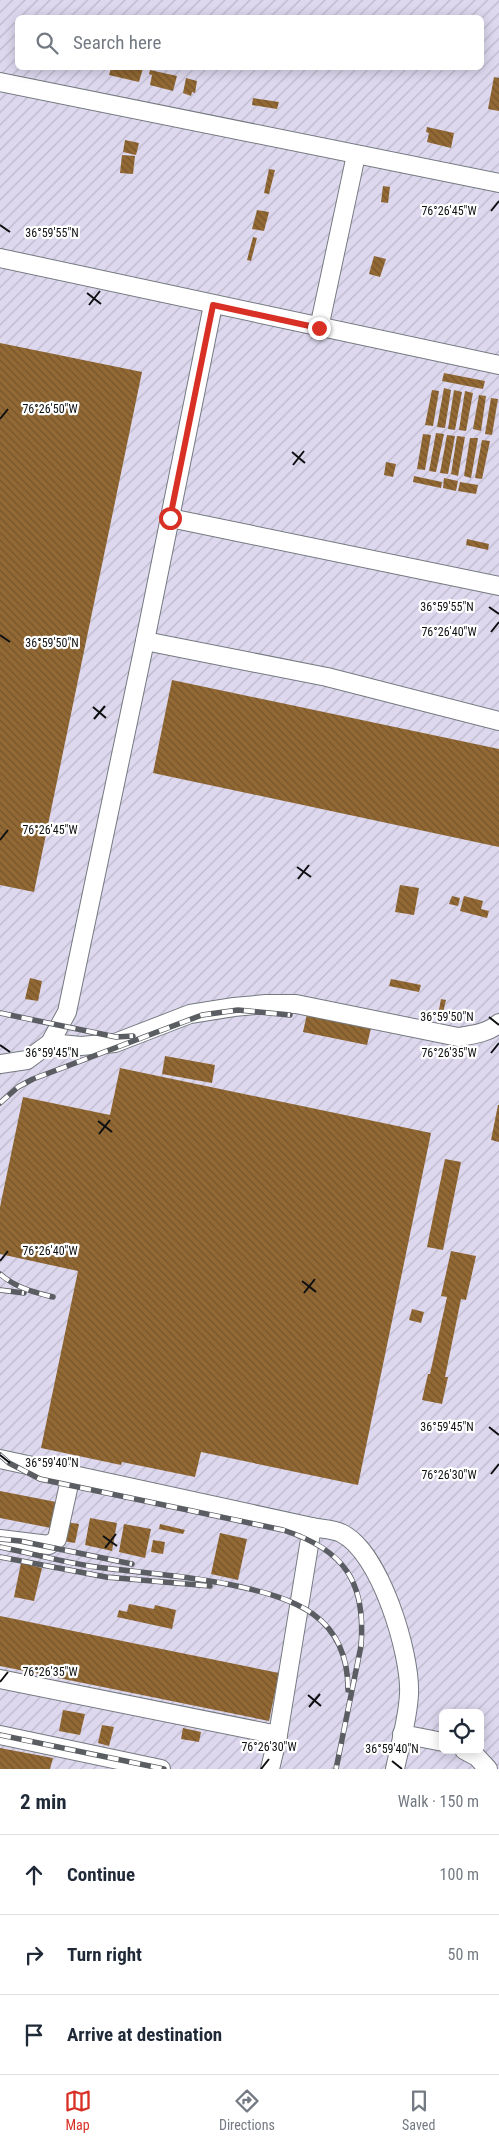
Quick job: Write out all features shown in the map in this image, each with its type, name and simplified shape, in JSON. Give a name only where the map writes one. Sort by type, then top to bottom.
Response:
[{"type":"lane","points":[[0,82],[499,183]]},
{"type":"lane","points":[[319,328],[356,155]]},
{"type":"lane","points":[[0,258],[319,328],[499,365]]},
{"type":"lane","points":[[0,1064],[27,1060],[50,1043],[67,1012],[213,305]]},
{"type":"lane","points":[[170,518],[499,586]]},
{"type":"lane","points":[[145,641],[327,677],[499,721]]},
{"type":"lane","points":[[50,1043],[81,1046],[115,1043],[190,1014],[266,1004],[296,1004],[458,1037],[477,1034],[499,1023]]},
{"type":"lane","points":[[0,1459],[342,1533],[358,1547],[378,1575],[401,1636],[408,1670],[410,1694],[396,1769]]},
{"type":"lane","points":[[0,1539],[49,1545],[57,1539],[71,1475]]},
{"type":"lane","points":[[270,1769],[278,1735],[312,1527]]},
{"type":"lane","points":[[0,1679],[278,1735]]},
{"type":"lane","points":[[402,1734],[439,1741]]},
{"type":"lane","points":[[0,1735],[161,1769]]},
{"type":"lane","points":[[471,1754],[477,1757],[488,1769]]},
{"type":"shaded area","points":[[0,0],[499,0],[499,1769],[0,1769]]},
{"type":"building","points":[[110,70],[142,70],[139,82],[109,75]]},
{"type":"building","points":[[150,70],[177,76],[173,91],[150,85],[152,75],[149,74]]},
{"type":"building","points":[[494,77],[499,78],[499,111],[488,109]]},
{"type":"building","points":[[186,78],[197,81],[195,93],[192,92],[191,96],[183,93]]},
{"type":"building","points":[[253,98],[279,102],[277,109],[252,105]]},
{"type":"building","points":[[427,127],[454,133],[451,148],[427,142],[429,133],[426,132]]},
{"type":"building","points":[[125,140],[139,143],[136,155],[123,152]]},
{"type":"building","points":[[122,155],[135,156],[133,174],[120,173]]},
{"type":"building","points":[[269,169],[275,170],[269,194],[264,193]]},
{"type":"building","points":[[383,186],[390,187],[388,203],[381,202]]},
{"type":"building","points":[[257,210],[269,212],[264,231],[252,229]]},
{"type":"building","points":[[253,237],[257,238],[251,261],[247,260]]},
{"type":"building","points":[[374,256],[386,259],[380,277],[369,274]]},
{"type":"building","points":[[0,343],[142,372],[34,892],[0,885]]},
{"type":"building","points":[[444,373],[485,381],[483,389],[442,381]]},
{"type":"building","points":[[444,388],[451,390],[445,428],[437,427]]},
{"type":"building","points":[[432,390],[439,391],[433,426],[425,425]]},
{"type":"building","points":[[454,390],[462,392],[455,430],[448,429]]},
{"type":"building","points":[[465,391],[473,393],[466,431],[459,430]]},
{"type":"building","points":[[479,395],[486,396],[481,431],[473,429]]},
{"type":"building","points":[[491,398],[498,399],[492,435],[485,434]]},
{"type":"building","points":[[436,433],[444,434],[436,472],[429,471]]},
{"type":"building","points":[[423,434],[431,435],[425,470],[417,469]]},
{"type":"building","points":[[447,435],[455,436],[448,474],[440,473]]},
{"type":"building","points":[[457,436],[465,437],[458,476],[451,474]]},
{"type":"building","points":[[470,438],[478,438],[471,478],[464,476]]},
{"type":"building","points":[[482,440],[490,441],[482,479],[475,478]]},
{"type":"building","points":[[386,462],[396,464],[393,477],[384,475]]},
{"type":"building","points":[[414,476],[442,482],[441,488],[413,482]]},
{"type":"building","points":[[444,478],[458,481],[456,491],[443,488]]},
{"type":"building","points":[[460,482],[478,485],[476,494],[458,491]]},
{"type":"building","points":[[467,539],[489,544],[488,550],[466,545]]},
{"type":"building","points":[[172,680],[499,749],[499,847],[153,773]]},
{"type":"building","points":[[400,885],[419,888],[414,915],[395,912]]},
{"type":"building","points":[[452,896],[460,898],[458,906],[449,904]]},
{"type":"building","points":[[464,896],[483,901],[481,909],[489,911],[487,918],[460,911]]},
{"type":"building","points":[[30,978],[42,981],[38,1001],[25,999]]},
{"type":"building","points":[[391,979],[421,985],[419,992],[389,986]]},
{"type":"building","points":[[441,999],[446,1000],[441,1021],[437,1020]]},
{"type":"building","points":[[307,1014],[371,1028],[367,1045],[303,1032]]},
{"type":"building","points":[[165,1056],[215,1065],[212,1083],[162,1074]]},
{"type":"building","points":[[120,1068],[431,1133],[358,1485],[201,1452],[195,1477],[122,1462],[121,1465],[41,1448],[78,1271],[0,1254],[0,1207],[23,1097],[110,1115]]},
{"type":"building","points":[[499,1105],[499,1142],[491,1140]]},
{"type":"building","points":[[445,1159],[461,1162],[443,1250],[427,1247]]},
{"type":"building","points":[[451,1251],[476,1256],[466,1300],[461,1299],[445,1377],[448,1377],[442,1404],[422,1400],[428,1374],[430,1374],[447,1297],[441,1296]]},
{"type":"building","points":[[412,1309],[424,1312],[421,1323],[409,1320]]},
{"type":"building","points":[[0,1491],[56,1502],[51,1528],[0,1518]]},
{"type":"building","points":[[90,1518],[117,1523],[112,1551],[85,1545]]},
{"type":"building","points":[[66,1522],[79,1524],[75,1543],[63,1541]]},
{"type":"building","points":[[124,1524],[151,1529],[145,1558],[119,1552]]},
{"type":"building","points":[[160,1524],[185,1530],[183,1534],[159,1529]]},
{"type":"building","points":[[220,1533],[247,1539],[238,1580],[211,1574]]},
{"type":"building","points":[[153,1540],[165,1542],[163,1554],[151,1552]]},
{"type":"building","points":[[21,1563],[42,1568],[34,1601],[14,1597]]},
{"type":"building","points":[[129,1604],[154,1609],[155,1605],[176,1610],[172,1629],[117,1617],[119,1610],[127,1612]]},
{"type":"building","points":[[0,1616],[279,1673],[269,1721],[0,1666]]},
{"type":"building","points":[[63,1710],[85,1714],[80,1735],[59,1731]]},
{"type":"building","points":[[102,1725],[114,1727],[109,1746],[98,1743]]},
{"type":"building","points":[[183,1728],[201,1732],[199,1742],[181,1739]]},
{"type":"building","points":[[0,1748],[53,1758],[50,1769],[0,1769]]},
{"type":"railway","points":[[0,1103],[18,1087],[33,1079],[202,1015],[238,1010],[290,1015]]},
{"type":"railway","points":[[0,1013],[116,1037],[133,1036]]},
{"type":"railway","points":[[0,1274],[19,1286],[53,1297]]},
{"type":"railway","points":[[0,1290],[24,1293]]},
{"type":"railway","points":[[0,1455],[9,1463],[40,1479],[283,1530],[304,1538],[322,1548],[336,1559],[347,1571],[355,1586],[360,1604],[362,1623],[361,1646],[336,1769]]},
{"type":"railway","points":[[0,1539],[20,1541],[132,1564]]},
{"type":"railway","points":[[0,1547],[91,1566],[216,1582],[255,1590],[296,1604],[313,1614],[328,1627],[339,1644],[346,1664],[348,1690]]},
{"type":"railway","points":[[0,1557],[106,1577],[210,1586]]},
{"type":"railway","points":[[0,1735],[164,1769]]},
{"type":"route","points":[[170,518],[213,305],[319,328]]}]
